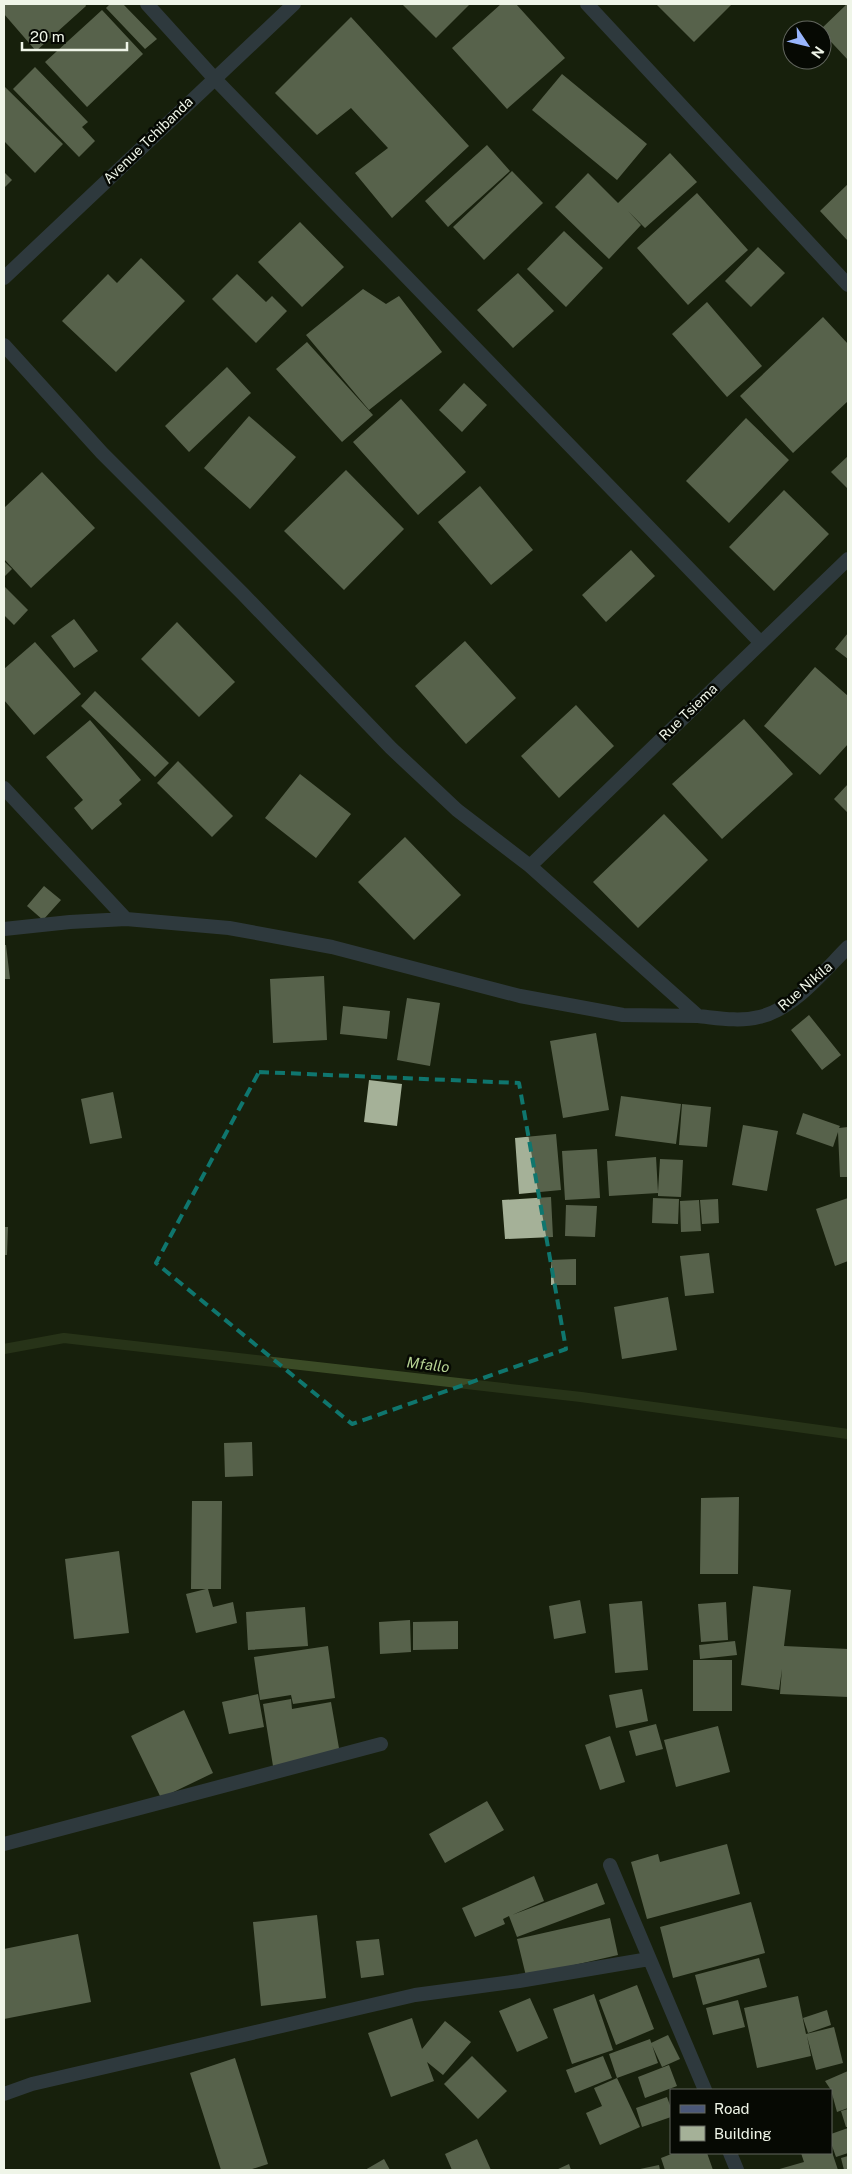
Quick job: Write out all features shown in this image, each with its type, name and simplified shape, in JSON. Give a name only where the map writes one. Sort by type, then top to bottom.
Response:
[{"type":"street","points":[[147,4],[214,78],[760,642]]},
{"type":"street","name":"Avenue Tchibanda","points":[[4,278],[294,4]]},
{"type":"street","points":[[587,4],[848,284]]},
{"type":"street","points":[[4,345],[102,453],[243,594],[391,748],[457,810],[530,866],[698,1016]]},
{"type":"street","name":"Rue Tsiema","points":[[530,866],[848,559]]},
{"type":"street","points":[[4,788],[126,919]]},
{"type":"street","name":"Rue Nikila","points":[[4,929],[70,922],[126,919],[229,928],[332,947],[520,996],[623,1015],[698,1016],[735,1020],[758,1018],[773,1013],[790,1003],[848,947]]},
{"type":"street","points":[[4,1844],[381,1744]]},
{"type":"street","points":[[610,1865],[705,2089]]},
{"type":"street","points":[[4,2094],[32,2084],[415,1995],[519,1981],[649,1959]]},
{"type":"street","points":[[730,2154],[737,2170]]},
{"type":"highlighted area","points":[[259,1072],[519,1083],[566,1349],[352,1424],[156,1263]]},
{"type":"building","points":[[4,4],[85,4],[86,6],[36,51],[4,14]]},
{"type":"building","points":[[110,4],[123,4],[157,39],[145,49],[106,8]]},
{"type":"building","points":[[402,4],[470,4],[436,38]]},
{"type":"building","points":[[501,4],[516,4],[565,58],[507,109],[452,48]]},
{"type":"building","points":[[656,4],[732,4],[694,42]]},
{"type":"building","points":[[848,4],[848,60],[832,43],[832,20],[830,20]]},
{"type":"building","points":[[102,10],[143,54],[87,107],[45,62]]},
{"type":"building","points":[[351,17],[469,146],[392,218],[355,173],[388,148],[351,108],[317,135],[275,93]]},
{"type":"building","points":[[35,67],[88,122],[82,127],[95,141],[79,157],[13,89]]},
{"type":"building","points":[[562,74],[647,144],[617,180],[532,110]]},
{"type":"building","points":[[5,87],[63,144],[35,173],[4,141]]},
{"type":"building","points":[[487,145],[510,171],[448,227],[425,201]]},
{"type":"building","points":[[670,153],[697,182],[645,228],[628,211],[641,225],[609,259],[555,207],[588,173],[618,203]]},
{"type":"building","points":[[512,171],[543,203],[484,260],[453,227]]},
{"type":"building","points":[[4,172],[12,180],[4,188]]},
{"type":"building","points":[[848,184],[848,241],[820,211]]},
{"type":"building","points":[[697,193],[748,250],[688,305],[637,248]]},
{"type":"building","points":[[300,222],[344,267],[302,307],[258,262]]},
{"type":"building","points":[[564,231],[603,268],[566,307],[527,269]]},
{"type":"building","points":[[758,247],[785,273],[751,307],[725,281]]},
{"type":"building","points":[[141,258],[185,301],[116,372],[62,321],[108,274],[117,283]]},
{"type":"building","points":[[518,273],[554,311],[513,348],[477,310]]},
{"type":"building","points":[[237,274],[266,302],[272,296],[287,311],[256,343],[212,299]]},
{"type":"building","points":[[363,289],[386,304],[399,296],[442,352],[369,410],[306,335]]},
{"type":"building","points":[[707,302],[762,366],[727,397],[672,334]]},
{"type":"building","points":[[823,317],[848,344],[848,401],[793,453],[740,396]]},
{"type":"building","points":[[307,342],[373,415],[342,442],[276,369]]},
{"type":"building","points":[[227,367],[251,393],[189,452],[165,426]]},
{"type":"building","points":[[464,383],[487,405],[462,432],[439,410]]},
{"type":"building","points":[[401,399],[466,472],[418,515],[353,442]]},
{"type":"building","points":[[249,416],[296,457],[250,509],[204,468]]},
{"type":"building","points":[[746,418],[789,460],[729,523],[686,481]]},
{"type":"building","points":[[848,456],[848,489],[831,472]]},
{"type":"building","points":[[346,470],[404,529],[344,590],[284,531]]},
{"type":"building","points":[[42,472],[95,528],[31,588],[4,559],[4,508]]},
{"type":"building","points":[[480,486],[533,550],[491,585],[438,522]]},
{"type":"building","points":[[784,490],[829,534],[774,591],[729,547]]},
{"type":"building","points":[[631,550],[655,576],[606,622],[582,595]]},
{"type":"building","points":[[4,561],[12,569],[4,577]]},
{"type":"building","points":[[4,586],[28,610],[14,625],[4,615]]},
{"type":"building","points":[[74,619],[98,651],[74,668],[51,636]]},
{"type":"building","points":[[177,622],[235,682],[199,717],[141,659]]},
{"type":"building","points":[[848,633],[848,659],[835,649]]},
{"type":"building","points":[[465,641],[516,698],[466,744],[415,686]]},
{"type":"building","points":[[35,642],[81,694],[34,735],[4,700],[4,669]]},
{"type":"building","points":[[815,667],[848,696],[848,744],[820,775],[764,726]]},
{"type":"building","points":[[95,691],[169,763],[155,777],[81,706]]},
{"type":"building","points":[[576,705],[614,746],[559,798],[521,756]]},
{"type":"building","points":[[744,719],[793,774],[722,839],[672,784]]},
{"type":"building","points":[[90,720],[141,780],[119,800],[122,804],[92,830],[74,808],[83,800],[46,757]]},
{"type":"building","points":[[178,761],[233,816],[212,837],[157,783]]},
{"type":"building","points":[[300,774],[351,814],[316,858],[265,818]]},
{"type":"building","points":[[848,784],[848,813],[834,799]]},
{"type":"building","points":[[664,814],[708,860],[638,928],[593,882]]},
{"type":"building","points":[[405,837],[461,895],[414,940],[358,882]]},
{"type":"building","points":[[44,886],[61,900],[43,920],[27,906]]},
{"type":"building","points":[[4,945],[6,945],[10,979],[4,979]]},
{"type":"building","points":[[324,976],[327,1040],[273,1043],[270,979]]},
{"type":"building","points":[[407,998],[440,1003],[430,1066],[397,1060]]},
{"type":"building","points":[[343,1006],[390,1011],[387,1039],[340,1034]]},
{"type":"building","points":[[809,1015],[841,1055],[822,1070],[791,1030]]},
{"type":"building","points":[[596,1033],[609,1110],[563,1118],[550,1041]]},
{"type":"building","points":[[369,1080],[402,1084],[397,1126],[364,1122]]},
{"type":"building","points":[[113,1092],[122,1138],[90,1144],[81,1099]]},
{"type":"building","points":[[621,1096],[681,1104],[676,1144],[615,1136]]},
{"type":"building","points":[[682,1104],[711,1107],[707,1147],[679,1145]]},
{"type":"building","points":[[803,1113],[840,1126],[839,1128],[848,1127],[848,1177],[840,1177],[838,1132],[833,1147],[796,1134]]},
{"type":"building","points":[[743,1125],[778,1131],[767,1191],[732,1185]]},
{"type":"building","points":[[556,1134],[561,1190],[519,1194],[515,1138]]},
{"type":"building","points":[[597,1149],[600,1198],[565,1200],[562,1151]]},
{"type":"building","points":[[656,1157],[658,1192],[660,1159],[683,1160],[681,1197],[658,1196],[658,1193],[609,1196],[607,1161]]},
{"type":"building","points":[[551,1197],[553,1237],[505,1239],[502,1200]]},
{"type":"building","points":[[653,1198],[679,1199],[678,1224],[652,1223]]},
{"type":"building","points":[[848,1198],[848,1261],[835,1266],[816,1209]]},
{"type":"building","points":[[718,1199],[719,1223],[702,1224],[700,1200]]},
{"type":"building","points":[[699,1200],[701,1231],[681,1232],[680,1201]]},
{"type":"building","points":[[566,1205],[597,1206],[595,1237],[565,1236]]},
{"type":"building","points":[[4,1227],[8,1227],[7,1255],[4,1255]]},
{"type":"building","points":[[709,1253],[714,1293],[685,1296],[680,1256]]},
{"type":"building","points":[[576,1259],[576,1285],[551,1285],[551,1260]]},
{"type":"building","points":[[668,1297],[677,1350],[622,1359],[614,1307]]},
{"type":"building","points":[[252,1442],[253,1476],[225,1477],[224,1443]]},
{"type":"building","points":[[739,1497],[738,1574],[700,1574],[701,1498]]},
{"type":"building","points":[[192,1501],[222,1501],[221,1589],[208,1589],[213,1607],[233,1602],[237,1623],[196,1633],[186,1594],[206,1589],[191,1589]]},
{"type":"building","points":[[119,1551],[129,1633],[74,1639],[65,1559]]},
{"type":"building","points":[[753,1586],[791,1590],[784,1646],[848,1649],[848,1697],[780,1694],[782,1669],[779,1690],[741,1685]]},
{"type":"building","points":[[580,1600],[586,1633],[554,1639],[549,1606]]},
{"type":"building","points":[[642,1601],[648,1670],[615,1673],[609,1604]]},
{"type":"building","points":[[726,1602],[728,1640],[701,1642],[698,1604]]},
{"type":"building","points":[[305,1607],[308,1646],[248,1650],[246,1612]]},
{"type":"building","points":[[410,1620],[411,1652],[380,1654],[379,1622]]},
{"type":"building","points":[[458,1621],[458,1649],[413,1650],[413,1622]]},
{"type":"building","points":[[735,1641],[737,1655],[700,1659],[699,1645]]},
{"type":"building","points":[[328,1646],[335,1698],[293,1704],[291,1695],[260,1700],[254,1657]]},
{"type":"building","points":[[693,1660],[732,1660],[732,1711],[693,1711]]},
{"type":"building","points":[[642,1689],[648,1721],[616,1728],[609,1695]]},
{"type":"building","points":[[258,1694],[264,1727],[229,1734],[222,1702]]},
{"type":"building","points":[[291,1699],[292,1709],[331,1702],[340,1754],[273,1766],[263,1704]]},
{"type":"building","points":[[184,1710],[213,1773],[161,1798],[131,1736]]},
{"type":"building","points":[[656,1724],[663,1749],[636,1756],[629,1731]]},
{"type":"building","points":[[718,1726],[730,1772],[676,1787],[664,1740]]},
{"type":"building","points":[[610,1736],[625,1782],[600,1790],[585,1745]]},
{"type":"building","points":[[487,1801],[504,1830],[445,1863],[429,1834]]},
{"type":"building","points":[[727,1844],[740,1894],[647,1919],[631,1862],[658,1854],[660,1862]]},
{"type":"building","points":[[534,1876],[544,1901],[512,1915],[597,1883],[605,1904],[517,1937],[509,1916],[503,1919],[505,1924],[475,1937],[462,1908]]},
{"type":"building","points":[[751,1902],[765,1953],[673,1978],[660,1927]]},
{"type":"building","points":[[317,1915],[326,1998],[261,2006],[253,1922]]},
{"type":"building","points":[[610,1918],[618,1955],[526,1976],[517,1939]]},
{"type":"building","points":[[78,1934],[91,2002],[4,2019],[4,1949]]},
{"type":"building","points":[[379,1939],[384,1975],[361,1978],[356,1941]]},
{"type":"building","points":[[759,1958],[767,1987],[703,2005],[695,1975]]},
{"type":"building","points":[[637,1985],[654,2029],[616,2045],[599,2000]]},
{"type":"building","points":[[594,1994],[613,2050],[572,2064],[553,2009]]},
{"type":"building","points":[[798,1996],[806,2034],[834,2027],[843,2063],[816,2070],[807,2036],[811,2056],[757,2068],[744,2008]]},
{"type":"building","points":[[530,1998],[548,2038],[517,2052],[499,2011]]},
{"type":"building","points":[[738,2000],[745,2027],[713,2035],[706,2008]]},
{"type":"building","points":[[827,2010],[831,2025],[808,2033],[803,2018]]},
{"type":"building","points":[[412,2018],[422,2049],[445,2021],[471,2042],[443,2075],[427,2062],[434,2081],[391,2097],[368,2033]]},
{"type":"building","points":[[668,2035],[680,2059],[662,2067],[651,2043]]},
{"type":"building","points":[[650,2039],[658,2063],[617,2078],[609,2054]]},
{"type":"building","points":[[472,2056],[507,2091],[478,2119],[444,2084]]},
{"type":"building","points":[[603,2056],[612,2078],[575,2093],[566,2070]]},
{"type":"building","points":[[235,2058],[268,2164],[249,2170],[221,2170],[190,2073]]},
{"type":"building","points":[[669,2065],[677,2086],[645,2098],[638,2077]]},
{"type":"building","points":[[848,2071],[848,2108],[837,2112],[832,2089],[825,2081]]},
{"type":"building","points":[[617,2078],[640,2127],[600,2145],[586,2113],[602,2106],[594,2088]]},
{"type":"building","points":[[667,2097],[670,2105],[670,2117],[642,2127],[636,2108]]},
{"type":"building","points":[[848,2109],[848,2127],[846,2127],[841,2111]]},
{"type":"building","points":[[848,2128],[848,2153],[836,2157],[832,2146],[832,2134]]},
{"type":"building","points":[[477,2139],[491,2170],[452,2170],[445,2154]]},
{"type":"building","points":[[832,2152],[838,2170],[776,2170],[804,2162],[801,2154],[832,2154]]},
{"type":"building","points":[[671,2154],[707,2154],[713,2170],[665,2170],[661,2158]]},
{"type":"building","points":[[848,2156],[848,2170],[844,2170],[841,2158]]},
{"type":"building","points":[[384,2159],[390,2170],[365,2170]]},
{"type":"building","points":[[569,2164],[571,2170],[556,2170]]},
{"type":"building","points":[[659,2165],[660,2170],[640,2170],[640,2169]]},
{"type":"waterway","name":"Mfallo","points":[[4,1349],[64,1338],[581,1397],[848,1434]]}]
